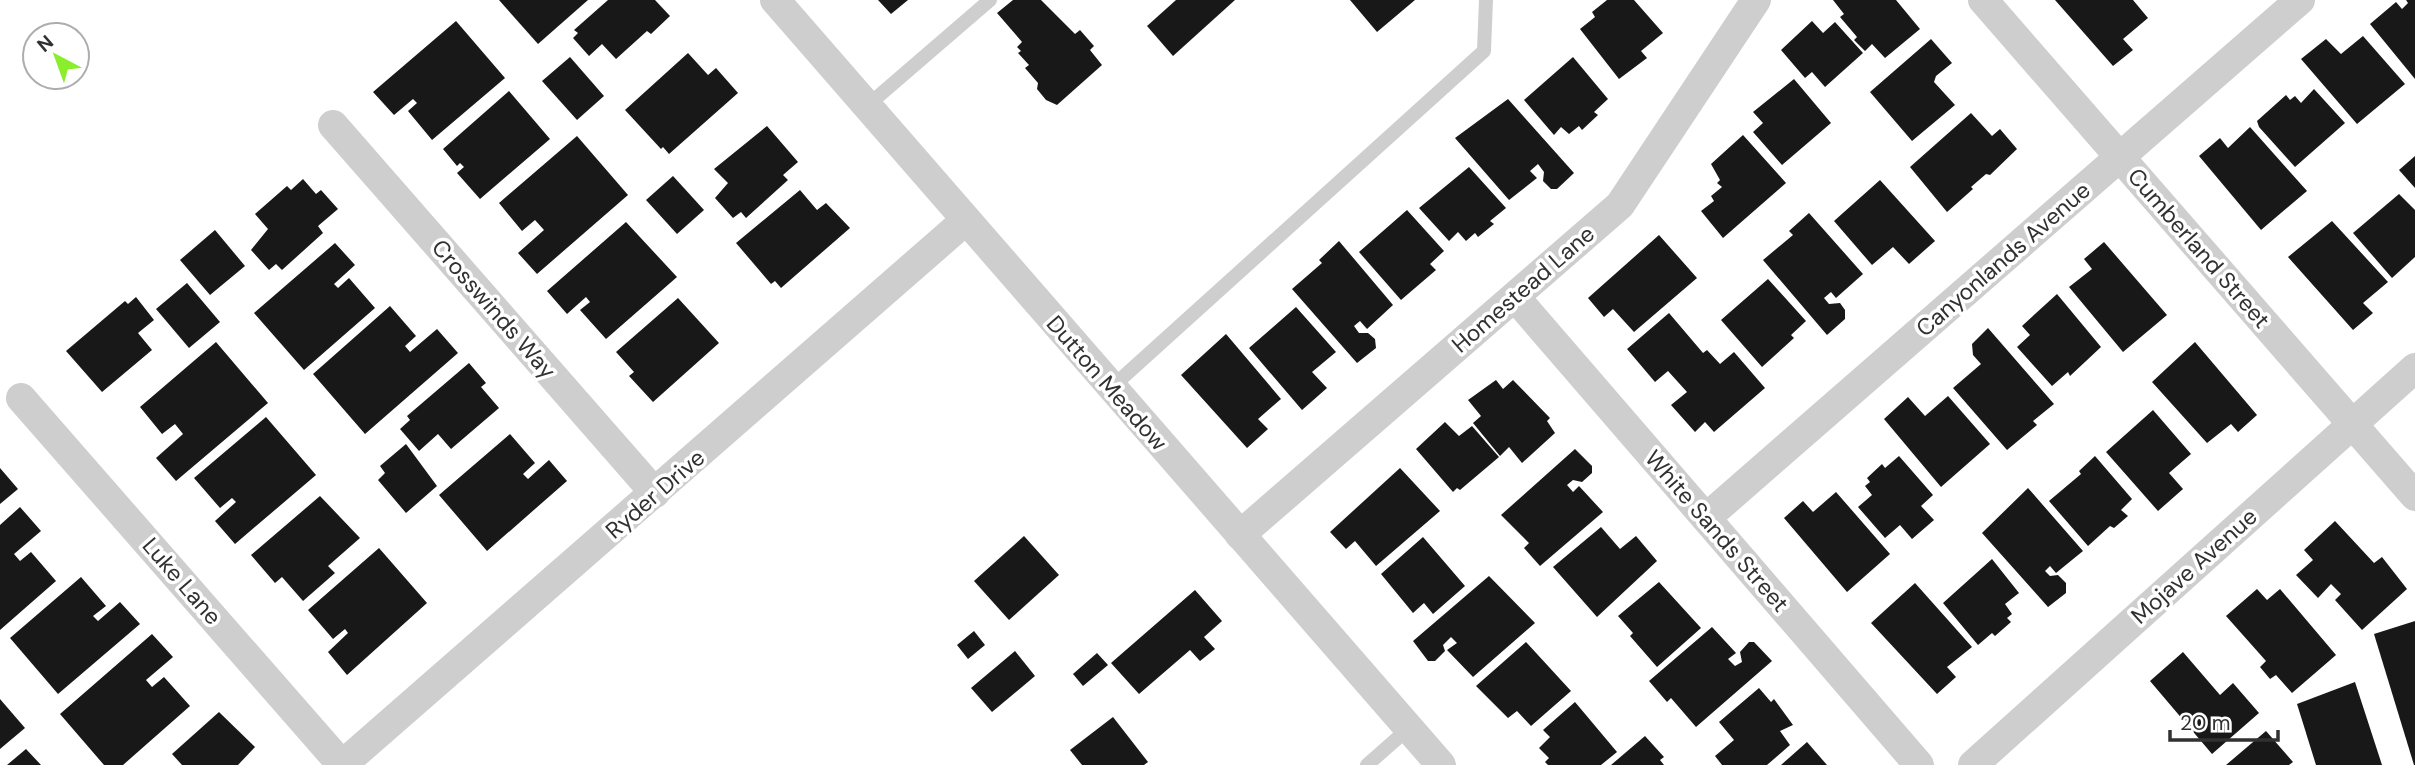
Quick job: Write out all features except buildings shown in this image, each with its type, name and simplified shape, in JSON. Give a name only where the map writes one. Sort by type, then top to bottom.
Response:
[{"type":"street","name":"Dutton Meadow","points":[[775,0],[1441,765]]},
{"type":"street","name":"Homestead Lane","points":[[1240,535],[1620,205],[1756,0]]},
{"type":"street","name":"Cumberland Street","points":[[1983,0],[2415,496]]},
{"type":"street","name":"Canyonlands Avenue","points":[[1706,518],[2300,0]]},
{"type":"street","name":"Crosswinds Way","points":[[333,125],[655,494]]},
{"type":"street","name":"Ryder Drive","points":[[342,765],[966,220]]},
{"type":"street","name":"White Sands Street","points":[[1515,297],[1919,765]]},
{"type":"street","name":"Mojave Avenue","points":[[1973,765],[2415,368]]},
{"type":"street","name":"Luke Lane","points":[[22,398],[342,765]]},
{"type":"lane","points":[[867,106],[990,0]]},
{"type":"lane","points":[[1111,388],[1484,51],[1486,0]]},
{"type":"lane","points":[[1367,765],[1409,728]]}]
